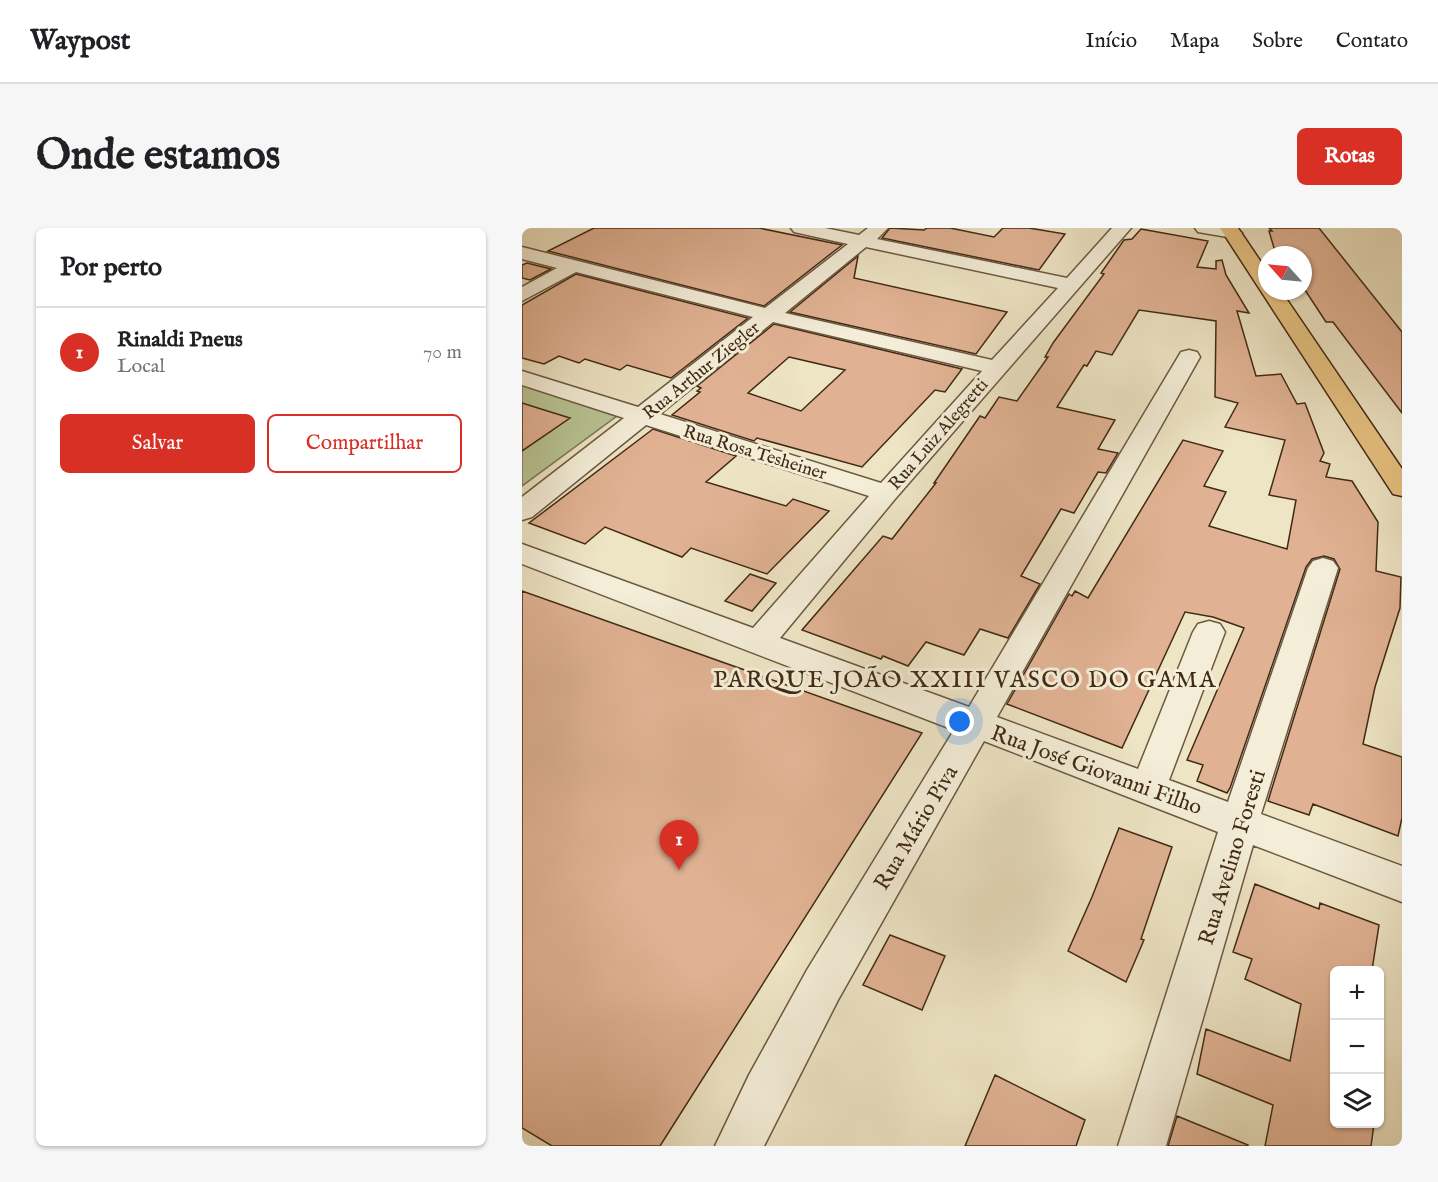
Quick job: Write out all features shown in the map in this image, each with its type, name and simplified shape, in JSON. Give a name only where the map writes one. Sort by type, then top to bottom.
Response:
[{"type":"main road","points":[[1231,231],[1258,272]]},
{"type":"main road","points":[[1277,300],[1402,488]]},
{"type":"street","points":[[800,228],[1070,285]]},
{"type":"street","name":"Rua Arthur Ziegler","points":[[522,511],[879,228]]},
{"type":"street","name":"Rua Luiz Alegretti","points":[[758,643],[886,493],[1122,228]]},
{"type":"street","points":[[1204,228],[1231,231]]},
{"type":"street","points":[[522,253],[769,315],[996,368]]},
{"type":"street","points":[[522,294],[573,266]]},
{"type":"street","name":"Rua Mário Piva","points":[[739,1146],[838,955],[976,724],[1189,357]]},
{"type":"street","name":"Rua Rosa Tesheiner","points":[[522,378],[886,493]]},
{"type":"street","name":"Rua José Giovanni Filho","points":[[522,553],[1402,884]]},
{"type":"street","name":"Rua Avelino Foresti","points":[[1142,1146],[1240,823],[1323,568]]},
{"type":"street","points":[[1148,789],[1209,632]]},
{"type":"green space","points":[[522,382],[621,413],[522,486]]},
{"type":"building","points":[[594,228],[759,228],[842,245],[764,306],[548,251]]},
{"type":"building","points":[[890,228],[924,230],[950,228],[994,237],[1003,228],[1029,228],[1065,234],[1039,270],[882,238]]},
{"type":"building","points":[[1269,228],[1319,228],[1402,332],[1402,413],[1333,322],[1326,322],[1312,300],[1312,246],[1273,246],[1269,231],[1272,231]]},
{"type":"building","points":[[1141,229],[1208,241],[1197,267],[1216,269],[1216,261],[1222,260],[1226,275],[1249,313],[1237,311],[1256,376],[1281,374],[1297,404],[1305,403],[1324,453],[1320,461],[1330,464],[1326,477],[1352,481],[1378,522],[1376,571],[1401,577],[1400,608],[1375,687],[1363,744],[1402,757],[1402,818],[1398,836],[1313,804],[1309,815],[1268,801],[1340,569],[1334,559],[1324,556],[1312,559],[1306,567],[1227,793],[1197,781],[1203,765],[1187,760],[1244,628],[1213,617],[1185,612],[1122,748],[1007,704],[1069,594],[1072,596],[1075,591],[1088,598],[1183,440],[1223,451],[1204,486],[1226,492],[1209,526],[1287,549],[1296,500],[1269,495],[1285,440],[1225,427],[1238,403],[1215,397],[1216,321],[1139,310],[1112,355],[1096,351],[1087,366],[1084,365],[1057,407],[1115,420],[1098,449],[1118,453],[1106,473],[1098,472],[1074,513],[1061,509],[1021,576],[1040,584],[1008,638],[980,629],[964,655],[926,642],[908,666],[883,656],[881,659],[802,630],[883,536],[892,539],[936,483],[934,483],[980,416],[985,418],[999,397],[1017,401],[1048,357],[1045,357],[1053,343],[1104,274],[1101,273],[1124,240],[1132,239]]},
{"type":"building","points":[[858,256],[854,278],[1007,312],[976,354],[790,312]]},
{"type":"building","points":[[527,263],[551,269],[530,280],[522,278],[522,265]]},
{"type":"building","points":[[576,274],[748,318],[671,378],[627,365],[620,370],[585,359],[579,363],[559,356],[544,364],[522,358],[522,305]]},
{"type":"building","points":[[774,324],[962,369],[945,392],[935,390],[862,467],[757,438],[754,441],[672,415],[700,392],[697,391],[701,388],[697,386]],"holes":[[[789,357],[845,370],[801,411],[748,393]]]},
{"type":"building","points":[[522,403],[541,409],[570,418],[522,451]]},
{"type":"building","points":[[653,429],[736,456],[706,482],[786,506],[793,499],[829,511],[767,574],[691,548],[682,557],[605,527],[585,544],[529,523]]},
{"type":"building","points":[[750,574],[776,583],[752,611],[725,601]]},
{"type":"building","points":[[522,591],[922,733],[660,1146],[552,1146],[522,1128]]},
{"type":"building","points":[[1119,828],[1172,847],[1141,939],[1144,940],[1126,982],[1068,951]]},
{"type":"building","points":[[1255,884],[1319,909],[1320,903],[1379,925],[1373,966],[1330,966],[1330,1128],[1373,1128],[1371,1146],[1265,1146],[1273,1105],[1197,1074],[1206,1029],[1290,1061],[1301,1004],[1245,979],[1252,959],[1233,952]]},
{"type":"building","points":[[890,935],[945,956],[922,1010],[863,985]]},
{"type":"building","points":[[995,1075],[1085,1120],[1076,1146],[965,1146]]},
{"type":"building","points":[[1177,1116],[1248,1145],[1248,1146],[1168,1146]]},
{"type":"place","name":"Rinaldi Pneus","points":[[679,870]]},
{"type":"district","name":"PARQUE JOÃO XXIII VASCO DO GAMA","points":[[965,679]]}]
